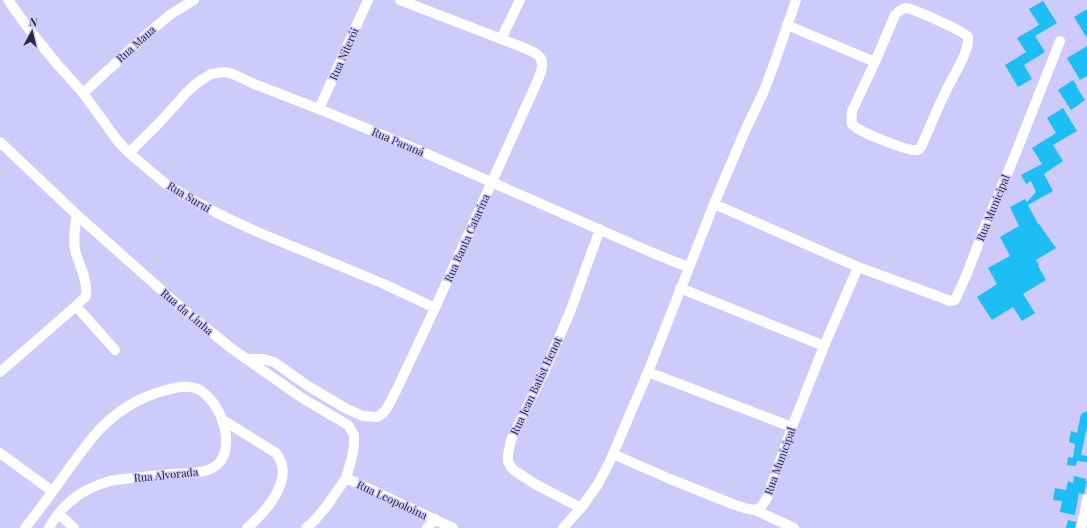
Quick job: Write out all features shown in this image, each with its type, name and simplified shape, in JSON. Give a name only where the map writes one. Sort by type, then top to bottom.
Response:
[{"type":"street","name":"Rua Surui","points":[[8,0],[57,64],[83,93],[129,153],[166,184],[225,217],[384,284],[435,308]]},
{"type":"street","name":"Rua Maua","points":[[83,93],[152,29],[171,14],[194,0]]},
{"type":"street","name":"Rua Niterói","points":[[319,109],[368,0]]},
{"type":"street","name":"Rua Banta Catarina","points":[[246,359],[262,359],[274,362],[308,386],[347,409],[363,416],[377,417],[385,411],[435,308],[537,82],[542,67],[540,56],[527,49],[400,0]]},
{"type":"street","points":[[501,39],[520,0]]},
{"type":"street","points":[[564,528],[582,508],[605,472],[613,454],[648,372],[714,204],[744,133],[764,91],[796,0]]},
{"type":"street","points":[[904,8],[918,12],[960,31],[968,37],[965,52],[921,147],[918,150],[908,149],[881,140],[856,127],[852,123],[852,111],[875,62],[896,15],[904,8]]},
{"type":"street","points":[[787,25],[875,62]]},
{"type":"street","name":"Rua Municipal","points":[[714,204],[858,267],[950,301],[956,300],[1060,41]]},
{"type":"street","name":"Rua Paraná","points":[[129,153],[186,93],[204,78],[216,73],[224,72],[409,146],[688,267]]},
{"type":"street","name":"Rua da Linha","points":[[0,142],[77,215],[185,311],[246,359],[302,398],[348,425],[353,432],[355,439],[346,478]]},
{"type":"street","points":[[0,372],[86,296],[86,283],[74,243],[77,215]]},
{"type":"street","name":"Rua Jean Batist Henot","points":[[582,508],[535,484],[515,471],[508,461],[508,455],[510,440],[545,370],[570,312],[600,229]]},
{"type":"street","name":"Rua Municipal","points":[[755,510],[760,507],[767,498],[792,427],[824,346],[858,267]]},
{"type":"street","points":[[680,288],[824,346]]},
{"type":"street","points":[[76,306],[115,350]]},
{"type":"street","points":[[648,372],[792,427]]},
{"type":"street","name":"Rua Alvorada","points":[[25,528],[96,432],[104,424],[130,405],[149,396],[180,387],[198,388],[210,397],[223,420],[225,434],[226,446],[222,459],[219,463],[207,470],[194,473],[109,481],[91,487],[74,498],[59,514],[49,528]]},
{"type":"street","points":[[223,420],[276,453],[282,466],[281,482],[278,491],[256,520],[247,528]]},
{"type":"street","points":[[0,453],[52,491]]},
{"type":"street","points":[[613,454],[735,505],[755,510],[794,528]]},
{"type":"street","name":"Rua Leopoloina","points":[[306,528],[326,507],[346,478],[453,528]]},
{"type":"street","points":[[1081,528],[1087,499]]},
{"type":"street","points":[[59,514],[74,528]]},
{"type":"street","points":[[427,528],[434,519]]},
{"type":"building","points":[[1043,1],[1057,23],[1035,36],[1045,52],[1024,65],[1032,79],[1018,87],[1005,65],[1026,52],[1017,38],[1039,25],[1029,9]]},
{"type":"building","points":[[1087,9],[1087,38],[1074,17]]},
{"type":"building","points":[[1087,46],[1087,76],[1080,80],[1067,58]]},
{"type":"building","points":[[1073,80],[1085,100],[1071,110],[1058,90]]},
{"type":"building","points":[[1063,108],[1077,131],[1053,145],[1063,161],[1044,174],[1053,191],[1028,205],[1038,224],[1056,248],[1036,260],[1046,280],[1023,294],[1035,313],[1022,321],[1013,307],[992,320],[977,297],[997,284],[988,268],[1010,256],[1000,237],[1019,226],[1010,207],[1025,199],[1027,202],[1036,192],[1031,181],[1026,184],[1021,175],[1042,164],[1032,148],[1056,133],[1047,118]]},
{"type":"building","points":[[1087,411],[1087,427],[1081,455],[1087,456],[1087,462],[1077,461],[1076,466],[1067,465],[1068,457],[1073,458],[1075,444],[1069,442],[1071,431],[1077,433],[1081,414]]},
{"type":"building","points":[[1074,476],[1086,479],[1085,481],[1087,481],[1084,493],[1079,493],[1075,515],[1060,512],[1062,501],[1053,500],[1055,488],[1066,490],[1068,481],[1073,483]]},
{"type":"building","points":[[1068,520],[1076,522],[1075,528],[1066,528]]}]
